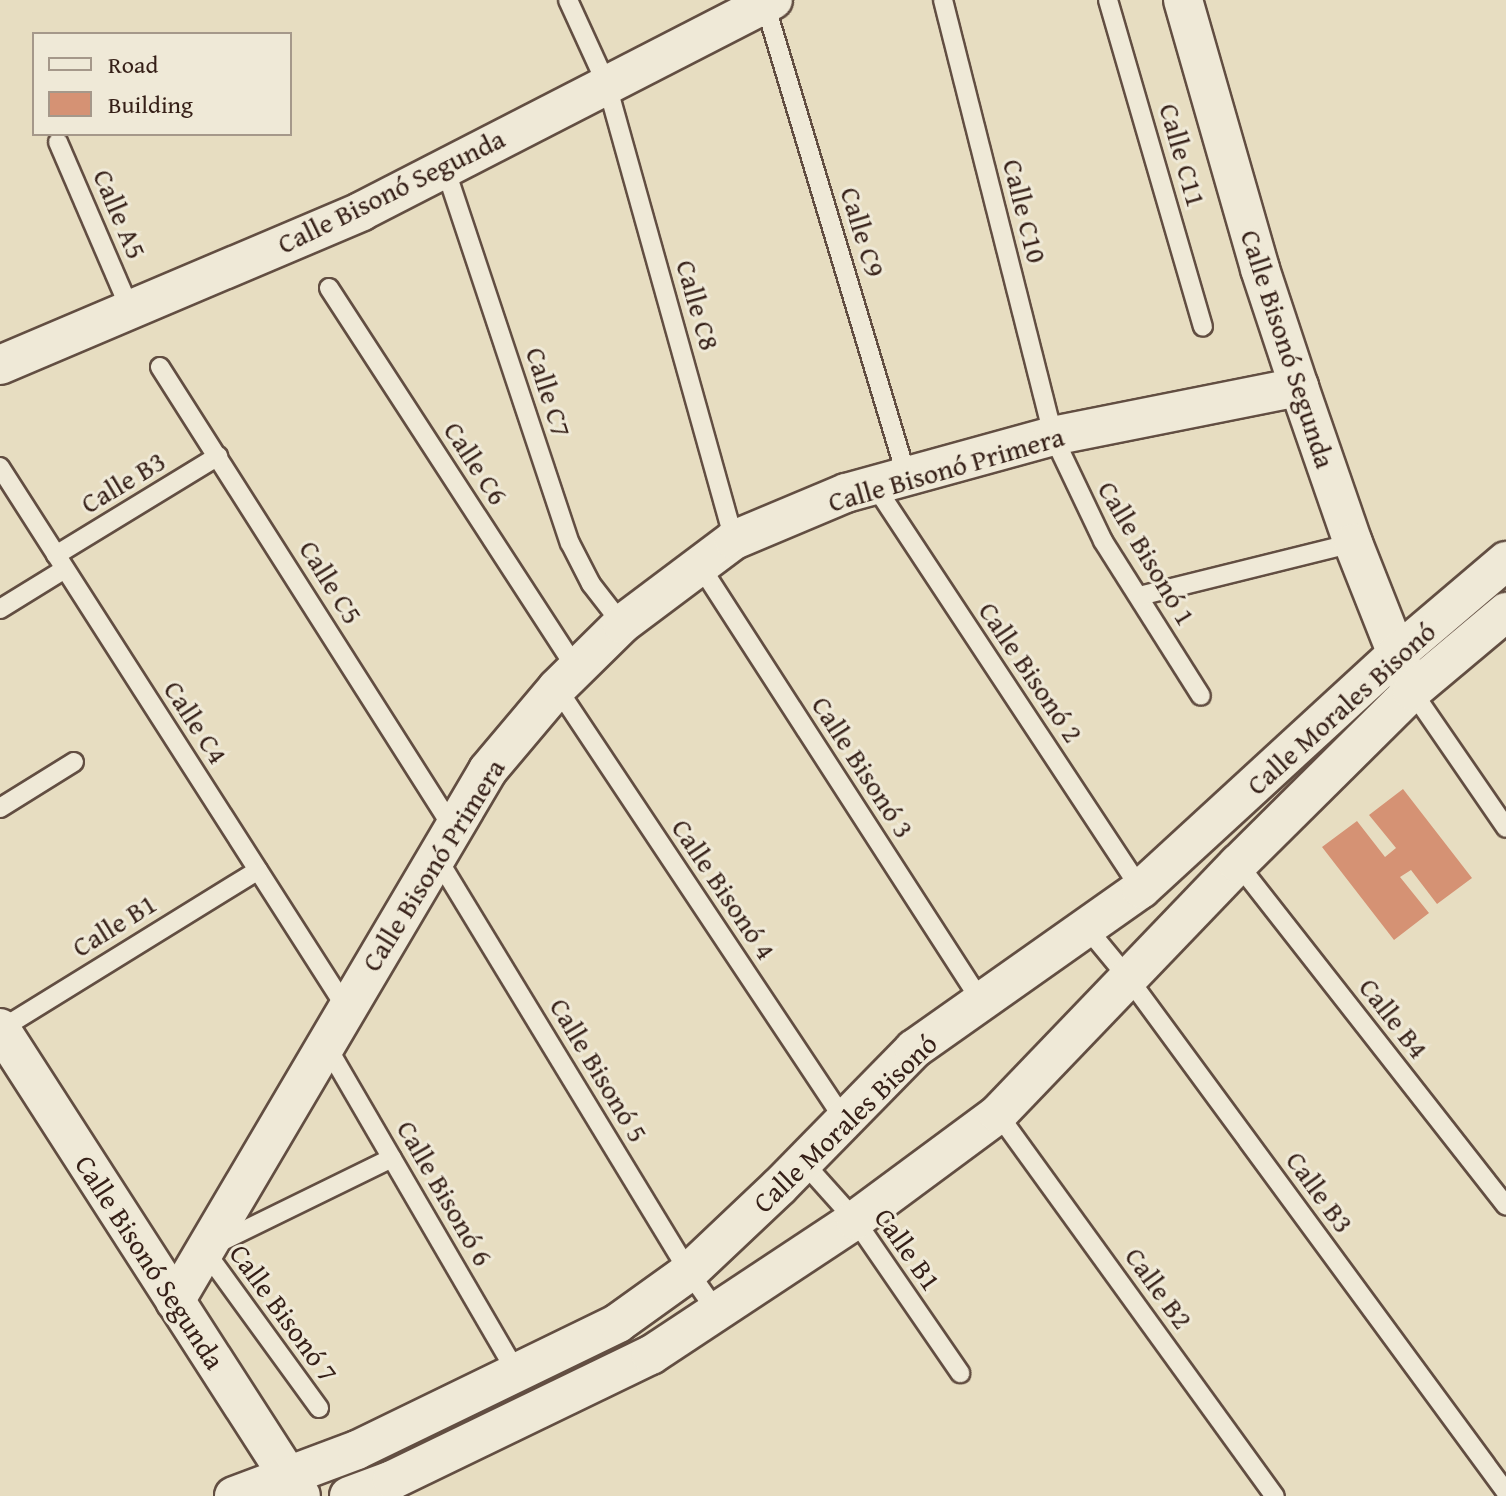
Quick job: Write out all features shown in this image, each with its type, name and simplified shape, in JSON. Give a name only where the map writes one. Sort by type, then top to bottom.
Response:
[{"type":"street","name":"Calle Bisonó Segunda","points":[[1183,0],[1260,269],[1299,387],[1353,543],[1412,691]]},
{"type":"street","name":"Calle Bisonó Segunda","points":[[0,365],[362,211],[767,1]]},
{"type":"street","name":"Calle Bisonó Primera","points":[[175,1301],[345,1006],[488,770],[566,678],[622,624],[734,540],[846,493],[1053,436],[1299,387]]},
{"type":"street","name":"Calle Morales Bisonó","points":[[234,1496],[294,1487],[357,1450],[618,1323],[689,1272],[845,1121],[914,1049],[1141,889],[1398,653],[1506,561]]},
{"type":"street","name":"Calle Morales Bisonó","points":[[349,1496],[392,1480],[651,1355],[855,1220],[998,1114],[1238,864],[1412,691],[1506,612]]},
{"type":"street","name":"Calle Bisonó Segunda","points":[[0,1028],[294,1487]]},
{"type":"lane","name":"Calle C8","points":[[568,0],[607,85],[734,540]]},
{"type":"lane","name":"Calle C10","points":[[943,0],[1053,436]]},
{"type":"lane","name":"Calle C11","points":[[1108,0],[1203,326]]},
{"type":"lane","name":"Calle C9","points":[[767,1],[891,482]]},
{"type":"lane","name":"Calle A5","points":[[58,142],[130,309]]},
{"type":"lane","name":"Calle C7","points":[[445,168],[570,543],[591,584],[622,624]]},
{"type":"lane","name":"Calle C6","points":[[329,288],[566,678]]},
{"type":"lane","name":"Calle C5","points":[[160,367],[218,456],[444,842]]},
{"type":"lane","name":"Calle Bisonó 1","points":[[1053,436],[1103,541],[1201,696]]},
{"type":"lane","name":"Calle B3","points":[[0,609],[60,562],[218,456]]},
{"type":"lane","name":"Calle C4","points":[[0,467],[345,1006]]},
{"type":"lane","name":"Calle Bisonó 2","points":[[891,482],[1141,889]]},
{"type":"lane","points":[[1139,596],[1353,543]]},
{"type":"lane","name":"Calle Bisonó 3","points":[[699,564],[981,1001]]},
{"type":"lane","name":"Calle Bisonó 4","points":[[566,678],[845,1121]]},
{"type":"lane","points":[[1412,691],[1506,828]]},
{"type":"lane","points":[[0,808],[74,762]]},
{"type":"lane","name":"Calle Bisonó 5","points":[[444,842],[689,1272],[717,1312]]},
{"type":"lane","name":"Calle B4","points":[[1238,864],[1506,1206]]},
{"type":"lane","name":"Calle B1","points":[[0,1028],[258,870]]},
{"type":"lane","name":"Calle B3","points":[[1086,927],[1129,979],[1506,1492]]},
{"type":"lane","name":"Calle Bisonó 6","points":[[324,1042],[516,1371]]},
{"type":"lane","name":"Calle B2","points":[[998,1114],[1275,1496]]},
{"type":"lane","points":[[204,1250],[392,1158]]},
{"type":"lane","name":"Calle B1","points":[[803,1162],[855,1220],[960,1373]]},
{"type":"lane","name":"Calle Bisonó 7","points":[[204,1250],[319,1408]]},
{"type":"building","points":[[1403,789],[1472,878],[1437,904],[1411,870],[1400,877],[1429,913],[1394,940],[1322,847],[1357,821],[1385,857],[1396,848],[1369,815]]}]
